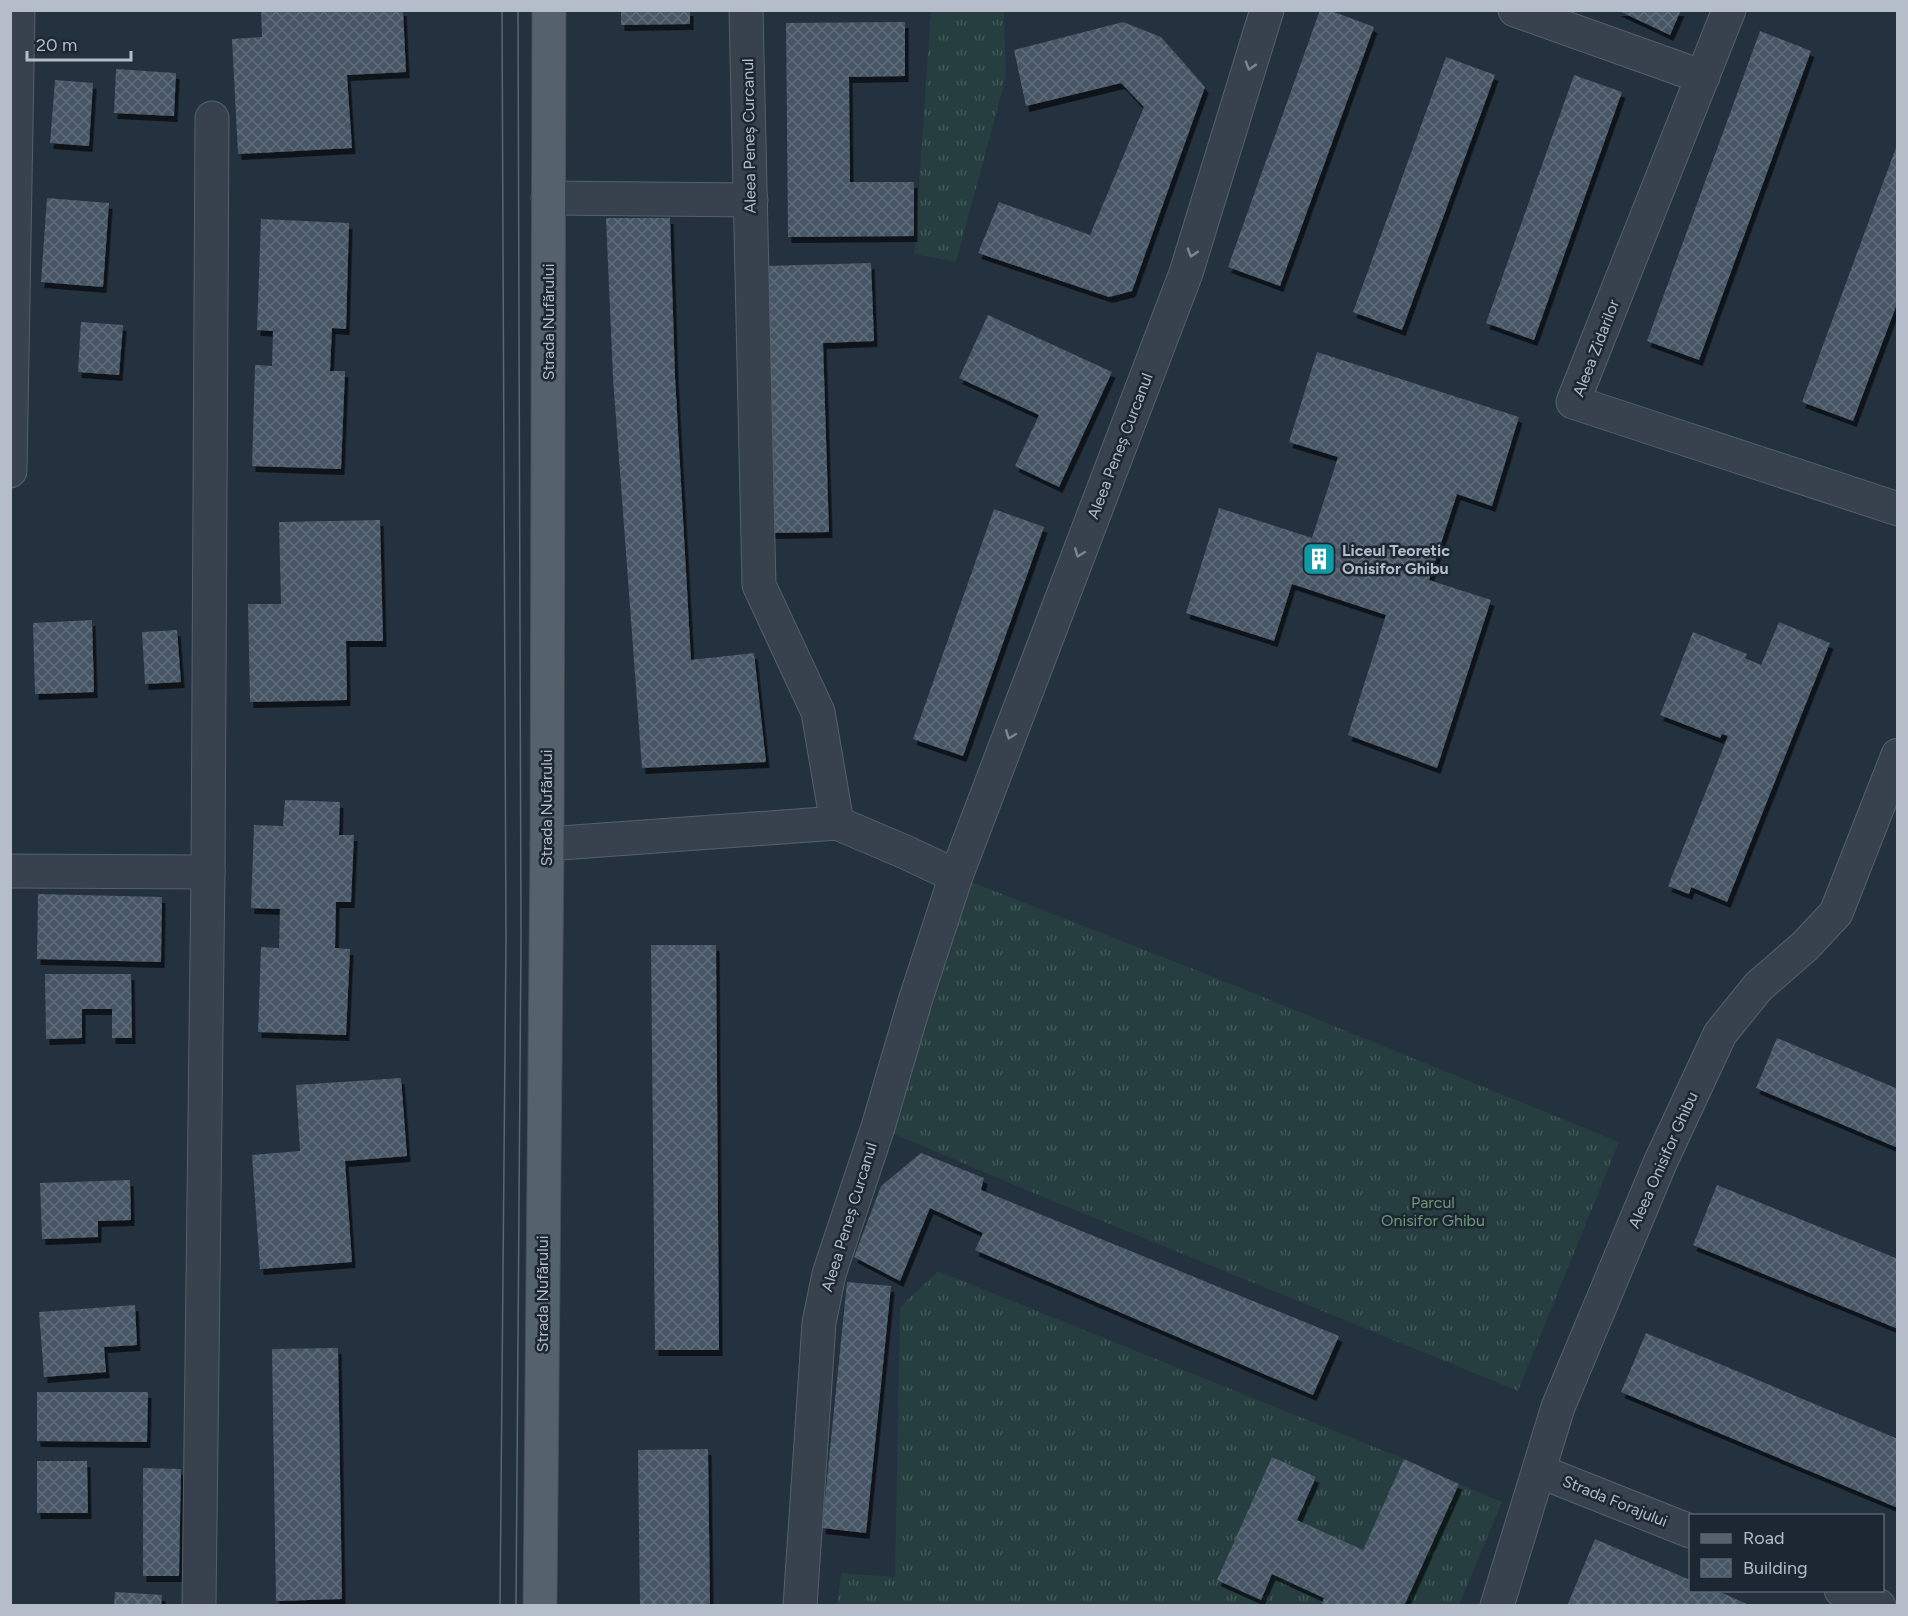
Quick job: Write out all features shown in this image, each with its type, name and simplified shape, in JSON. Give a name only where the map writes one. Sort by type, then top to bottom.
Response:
[{"type":"main road","name":"Strada Nufărului","points":[[540,1605],[547,844],[549,10]]},
{"type":"street","points":[[10,471],[18,10]]},
{"type":"street","name":"Aleea Peneș Curcanul","points":[[746,10],[759,585],[818,712],[837,823]]},
{"type":"street","name":"Aleea Peneș Curcanul","points":[[800,1605],[819,1323],[829,1274],[878,1127],[915,1001],[956,876],[1186,273],[1267,10]]},
{"type":"street","points":[[1515,10],[1702,77]]},
{"type":"street","name":"Aleea Zidarilor","points":[[1729,10],[1573,402],[1898,509]]},
{"type":"street","points":[[199,1605],[208,872],[212,118]]},
{"type":"street","points":[[548,198],[751,201]]},
{"type":"street","name":"Aleea Onisifor Ghibu","points":[[1497,1605],[1563,1396],[1660,1163],[1720,1034],[1758,987],[1805,946],[1836,913],[1898,755]]},
{"type":"street","points":[[547,844],[837,823],[956,876]]},
{"type":"street","points":[[10,871],[208,872]]},
{"type":"street","name":"Strada Forajului","points":[[1539,1471],[1689,1531]]},
{"type":"street","points":[[1846,1592],[1879,1605]]},
{"type":"green space","points":[[931,11],[1004,11],[1006,77],[956,262],[914,254]]},
{"type":"green space","name":"Parcul Onisifor Ghibu","points":[[956,876],[1216,978],[1619,1142],[1518,1391],[878,1127]]},
{"type":"green space","points":[[938,1271],[1404,1459],[1363,1550],[1297,1520],[1316,1477],[1272,1457],[1217,1580],[1261,1600],[1272,1574],[1324,1598],[1321,1605],[837,1605],[841,1573],[895,1577],[900,1307]]},
{"type":"green space","points":[[1459,1484],[1502,1502],[1459,1605],[1404,1606]]},
{"type":"building","points":[[261,10],[403,10],[406,72],[347,75],[352,148],[238,154],[232,39],[262,37]]},
{"type":"building","points":[[621,10],[690,10],[690,24],[621,25]]},
{"type":"building","points":[[1320,10],[1329,10],[1374,27],[1280,286],[1228,267]]},
{"type":"building","points":[[1617,10],[1681,10],[1670,35]]},
{"type":"building","points":[[905,22],[905,76],[849,77],[850,182],[914,182],[914,236],[788,237],[786,23]]},
{"type":"building","points":[[1123,22],[1161,37],[1205,87],[1132,291],[1109,297],[978,253],[999,202],[1090,235],[1144,107],[1121,83],[1026,106],[1014,50]]},
{"type":"building","points":[[1760,31],[1811,51],[1699,360],[1647,341]]},
{"type":"building","points":[[1446,57],[1495,75],[1402,330],[1353,312]]},
{"type":"building","points":[[116,69],[176,73],[174,116],[114,113]]},
{"type":"building","points":[[1574,75],[1622,92],[1534,340],[1486,323]]},
{"type":"building","points":[[55,80],[93,83],[89,146],[50,143]]},
{"type":"building","points":[[1897,145],[1898,301],[1853,421],[1802,402]]},
{"type":"building","points":[[47,198],[109,203],[103,287],[41,282]]},
{"type":"building","points":[[606,218],[670,218],[675,377],[691,660],[754,653],[766,762],[642,768],[613,378]]},
{"type":"building","points":[[261,219],[349,223],[346,329],[332,328],[330,371],[345,371],[341,469],[252,466],[255,365],[272,366],[273,331],[257,330]]},
{"type":"building","points":[[871,263],[874,341],[823,343],[829,532],[771,533],[763,266]]},
{"type":"building","points":[[988,315],[1112,372],[1059,487],[1015,466],[1039,415],[959,378]]},
{"type":"building","points":[[81,322],[123,325],[119,375],[78,372]]},
{"type":"building","name":"Liceul Teoretic Onisifor Ghibu","points":[[1317,352],[1519,417],[1492,506],[1457,494],[1429,580],[1491,600],[1437,768],[1348,735],[1386,615],[1292,584],[1274,641],[1186,613],[1219,508],[1312,538],[1338,457],[1289,442]]},
{"type":"building","points":[[994,509],[1044,527],[963,756],[913,739]]},
{"type":"building","points":[[380,520],[383,641],[346,641],[347,700],[250,702],[248,604],[281,604],[279,522]]},
{"type":"building","points":[[92,620],[94,692],[35,694],[33,623]]},
{"type":"building","points":[[1779,622],[1830,643],[1727,902],[1691,887],[1689,894],[1668,886],[1728,736],[1722,734],[1720,738],[1660,715],[1693,632],[1747,654],[1745,658],[1761,665]]},
{"type":"building","points":[[177,630],[181,682],[145,684],[142,632]]},
{"type":"building","points":[[285,800],[340,802],[339,835],[354,835],[351,902],[336,902],[335,948],[350,949],[346,1035],[258,1032],[261,947],[279,948],[280,909],[251,908],[254,825],[283,826]]},
{"type":"building","points":[[38,894],[162,897],[161,962],[37,959]]},
{"type":"building","points":[[651,945],[716,945],[719,1350],[655,1350]]},
{"type":"building","points":[[45,974],[131,974],[132,1038],[112,1038],[112,1009],[82,1009],[82,1038],[46,1039]]},
{"type":"building","points":[[1777,1038],[1898,1089],[1898,1148],[1756,1088]]},
{"type":"building","points":[[401,1078],[407,1156],[345,1161],[352,1262],[260,1269],[252,1155],[300,1151],[296,1085]]},
{"type":"building","points":[[921,1153],[984,1178],[981,1190],[1339,1336],[1313,1395],[975,1250],[983,1233],[930,1208],[900,1281],[854,1257],[881,1186]]},
{"type":"building","points":[[130,1180],[131,1220],[98,1221],[98,1237],[42,1239],[40,1183]]},
{"type":"building","points":[[1717,1185],[1898,1259],[1898,1329],[1693,1245]]},
{"type":"building","points":[[847,1282],[891,1286],[866,1533],[822,1528]]},
{"type":"building","points":[[135,1305],[137,1345],[104,1347],[106,1372],[44,1377],[39,1312]]},
{"type":"building","points":[[1646,1333],[1898,1439],[1898,1508],[1621,1392]]},
{"type":"building","points":[[338,1348],[342,1599],[276,1601],[272,1349]]},
{"type":"building","points":[[37,1392],[148,1392],[147,1442],[37,1441]]},
{"type":"building","points":[[708,1449],[710,1606],[640,1606],[638,1450]]},
{"type":"building","points":[[1272,1457],[1316,1477],[1297,1520],[1363,1550],[1404,1459],[1459,1484],[1404,1606],[1321,1606],[1324,1598],[1272,1574],[1261,1600],[1217,1580]]},
{"type":"building","points":[[37,1461],[87,1461],[88,1513],[37,1513]]},
{"type":"building","points":[[143,1468],[181,1469],[179,1576],[143,1576]]},
{"type":"building","points":[[1595,1539],[1689,1580],[1689,1592],[1720,1592],[1751,1606],[1567,1606]]},
{"type":"building","points":[[115,1592],[162,1595],[161,1606],[114,1606]]},
{"type":"tram line","points":[[500,1606],[506,939],[502,10]]},
{"type":"tram line","points":[[516,1606],[521,939],[518,10]]},
{"type":"place","name":"Liceul Teoretic Onisifor Ghibu","points":[[1319,559]]}]
